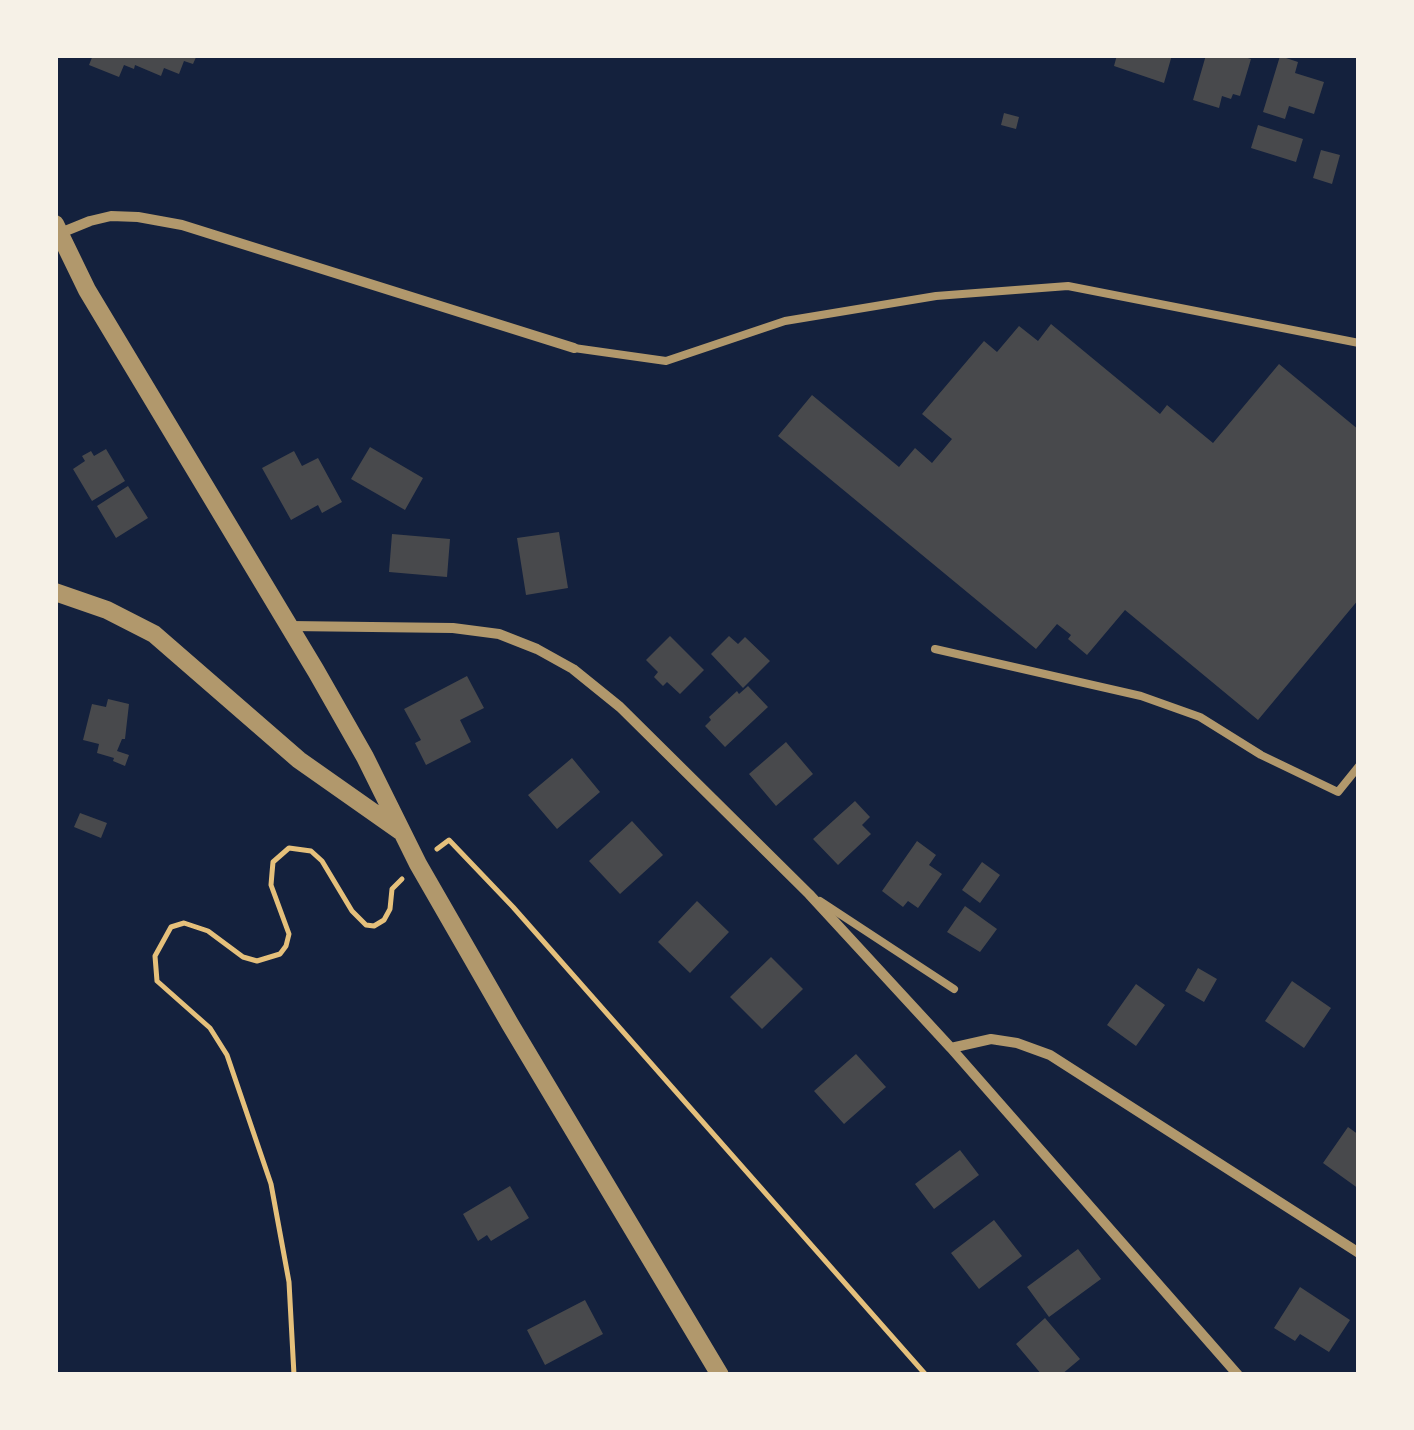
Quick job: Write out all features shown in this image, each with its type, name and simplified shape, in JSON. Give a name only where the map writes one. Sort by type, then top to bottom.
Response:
[{"type":"street","points":[[574,348],[182,224],[138,216],[110,216],[57,229],[86,290],[290,626],[418,864],[510,1024],[720,1375]]},
{"type":"street","points":[[55,592],[107,610],[154,634],[299,760],[405,834]]},
{"type":"street","points":[[290,626],[453,628],[499,634],[573,669],[620,707],[808,894],[951,1048],[1238,1375]]},
{"type":"street","points":[[951,1048],[991,1039],[1050,1055],[1359,1254]]},
{"type":"lane","points":[[574,348],[666,361],[785,321],[936,296],[1068,286],[1359,344]]},
{"type":"lane","points":[[936,649],[1141,696],[1200,717],[1261,755],[1338,792],[1359,766]]},
{"type":"lane","points":[[808,894],[954,989]]},
{"type":"path","points":[[437,849],[449,840],[513,907],[926,1375]]},
{"type":"path","points":[[294,1375],[289,1282],[270,1184],[227,1056],[210,1028],[157,981],[155,956],[171,927],[184,924],[208,931],[243,957],[257,961],[280,954],[289,934],[271,885],[272,873],[274,862],[289,848],[311,851],[322,861],[352,911],[366,925],[374,926],[384,920],[390,909],[392,889]]},
{"type":"building","points":[[93,55],[197,55],[193,64],[184,61],[179,74],[164,68],[161,76],[135,65],[134,69],[124,65],[119,77],[89,65]]},
{"type":"building","points":[[1117,55],[1172,55],[1164,83],[1114,66]]},
{"type":"building","points":[[1206,55],[1251,59],[1240,96],[1222,96],[1219,108],[1193,100]]},
{"type":"building","points":[[1280,56],[1298,62],[1295,73],[1324,82],[1314,114],[1289,106],[1285,119],[1263,112]]},
{"type":"building","points":[[1004,113],[1019,117],[1016,129],[1001,125]]},
{"type":"building","points":[[1258,125],[1303,139],[1296,162],[1251,148]]},
{"type":"building","points":[[1321,150],[1340,155],[1332,184],[1313,178]]},
{"type":"building","points":[[1051,324],[1160,414],[1167,405],[1213,443],[1279,364],[1359,430],[1359,599],[1258,720],[1125,610],[1087,655],[1057,624],[1036,649],[778,436],[812,395],[899,467],[915,448],[932,463],[952,439],[922,414],[984,341],[997,352],[1019,326],[1038,341]]},
{"type":"building","points":[[370,447],[423,478],[405,510],[351,479]]},
{"type":"building","points":[[106,449],[125,481],[92,501],[73,469],[85,461],[82,456],[91,451],[94,456]]},
{"type":"building","points":[[294,451],[302,466],[318,458],[342,502],[322,513],[318,505],[291,520],[262,468]]},
{"type":"building","points":[[128,486],[148,518],[116,538],[97,506]]},
{"type":"building","points":[[559,532],[568,588],[526,595],[517,538]]},
{"type":"building","points":[[392,534],[450,539],[447,577],[389,572]]},
{"type":"building","points":[[670,636],[704,670],[680,694],[654,677],[658,672],[646,660]]},
{"type":"building","points":[[729,636],[738,644],[745,637],[770,661],[743,688],[711,654]]},
{"type":"building","points":[[467,676],[484,708],[460,720],[471,742],[426,765],[415,743],[421,740],[404,709]]},
{"type":"building","points":[[748,686],[768,707],[725,747],[705,726],[711,720],[709,717]]},
{"type":"building","points":[[108,699],[129,704],[125,739],[117,751],[129,755],[125,766],[97,753],[99,744],[83,740],[92,704],[106,707]]},
{"type":"building","points":[[786,742],[813,774],[776,806],[749,774]]},
{"type":"building","points":[[572,758],[600,792],[557,829],[528,795]]},
{"type":"building","points":[[855,801],[870,817],[862,825],[871,834],[838,865],[813,839]]},
{"type":"building","points":[[80,813],[107,823],[101,838],[74,827]]},
{"type":"building","points":[[632,821],[663,855],[620,894],[589,861]]},
{"type":"building","points":[[917,841],[936,855],[929,865],[942,874],[918,908],[908,901],[903,907],[882,891]]},
{"type":"building","points":[[982,862],[1000,875],[980,903],[962,890]]},
{"type":"building","points":[[697,901],[729,932],[690,973],[658,942]]},
{"type":"building","points":[[965,906],[997,929],[980,952],[947,932]]},
{"type":"building","points":[[771,957],[803,989],[762,1029],[730,997]]},
{"type":"building","points":[[1198,968],[1217,979],[1204,1002],[1185,991]]},
{"type":"building","points":[[1292,981],[1331,1008],[1304,1048],[1265,1021]]},
{"type":"building","points":[[1136,984],[1165,1005],[1136,1046],[1107,1025]]},
{"type":"building","points":[[856,1054],[886,1087],[844,1124],[814,1091]]},
{"type":"building","points":[[1348,1127],[1359,1135],[1359,1189],[1323,1163]]},
{"type":"building","points":[[960,1150],[979,1175],[934,1209],[915,1184]]},
{"type":"building","points":[[510,1186],[529,1218],[491,1241],[487,1235],[478,1241],[463,1214]]},
{"type":"building","points":[[994,1220],[1022,1256],[979,1289],[951,1253]]},
{"type":"building","points":[[1078,1249],[1101,1279],[1049,1317],[1027,1287]]},
{"type":"building","points":[[1300,1287],[1350,1320],[1329,1352],[1300,1334],[1295,1341],[1274,1328]]},
{"type":"building","points":[[585,1300],[603,1334],[545,1365],[527,1330]]},
{"type":"building","points":[[1045,1318],[1080,1359],[1061,1375],[1042,1375],[1016,1344]]}]
